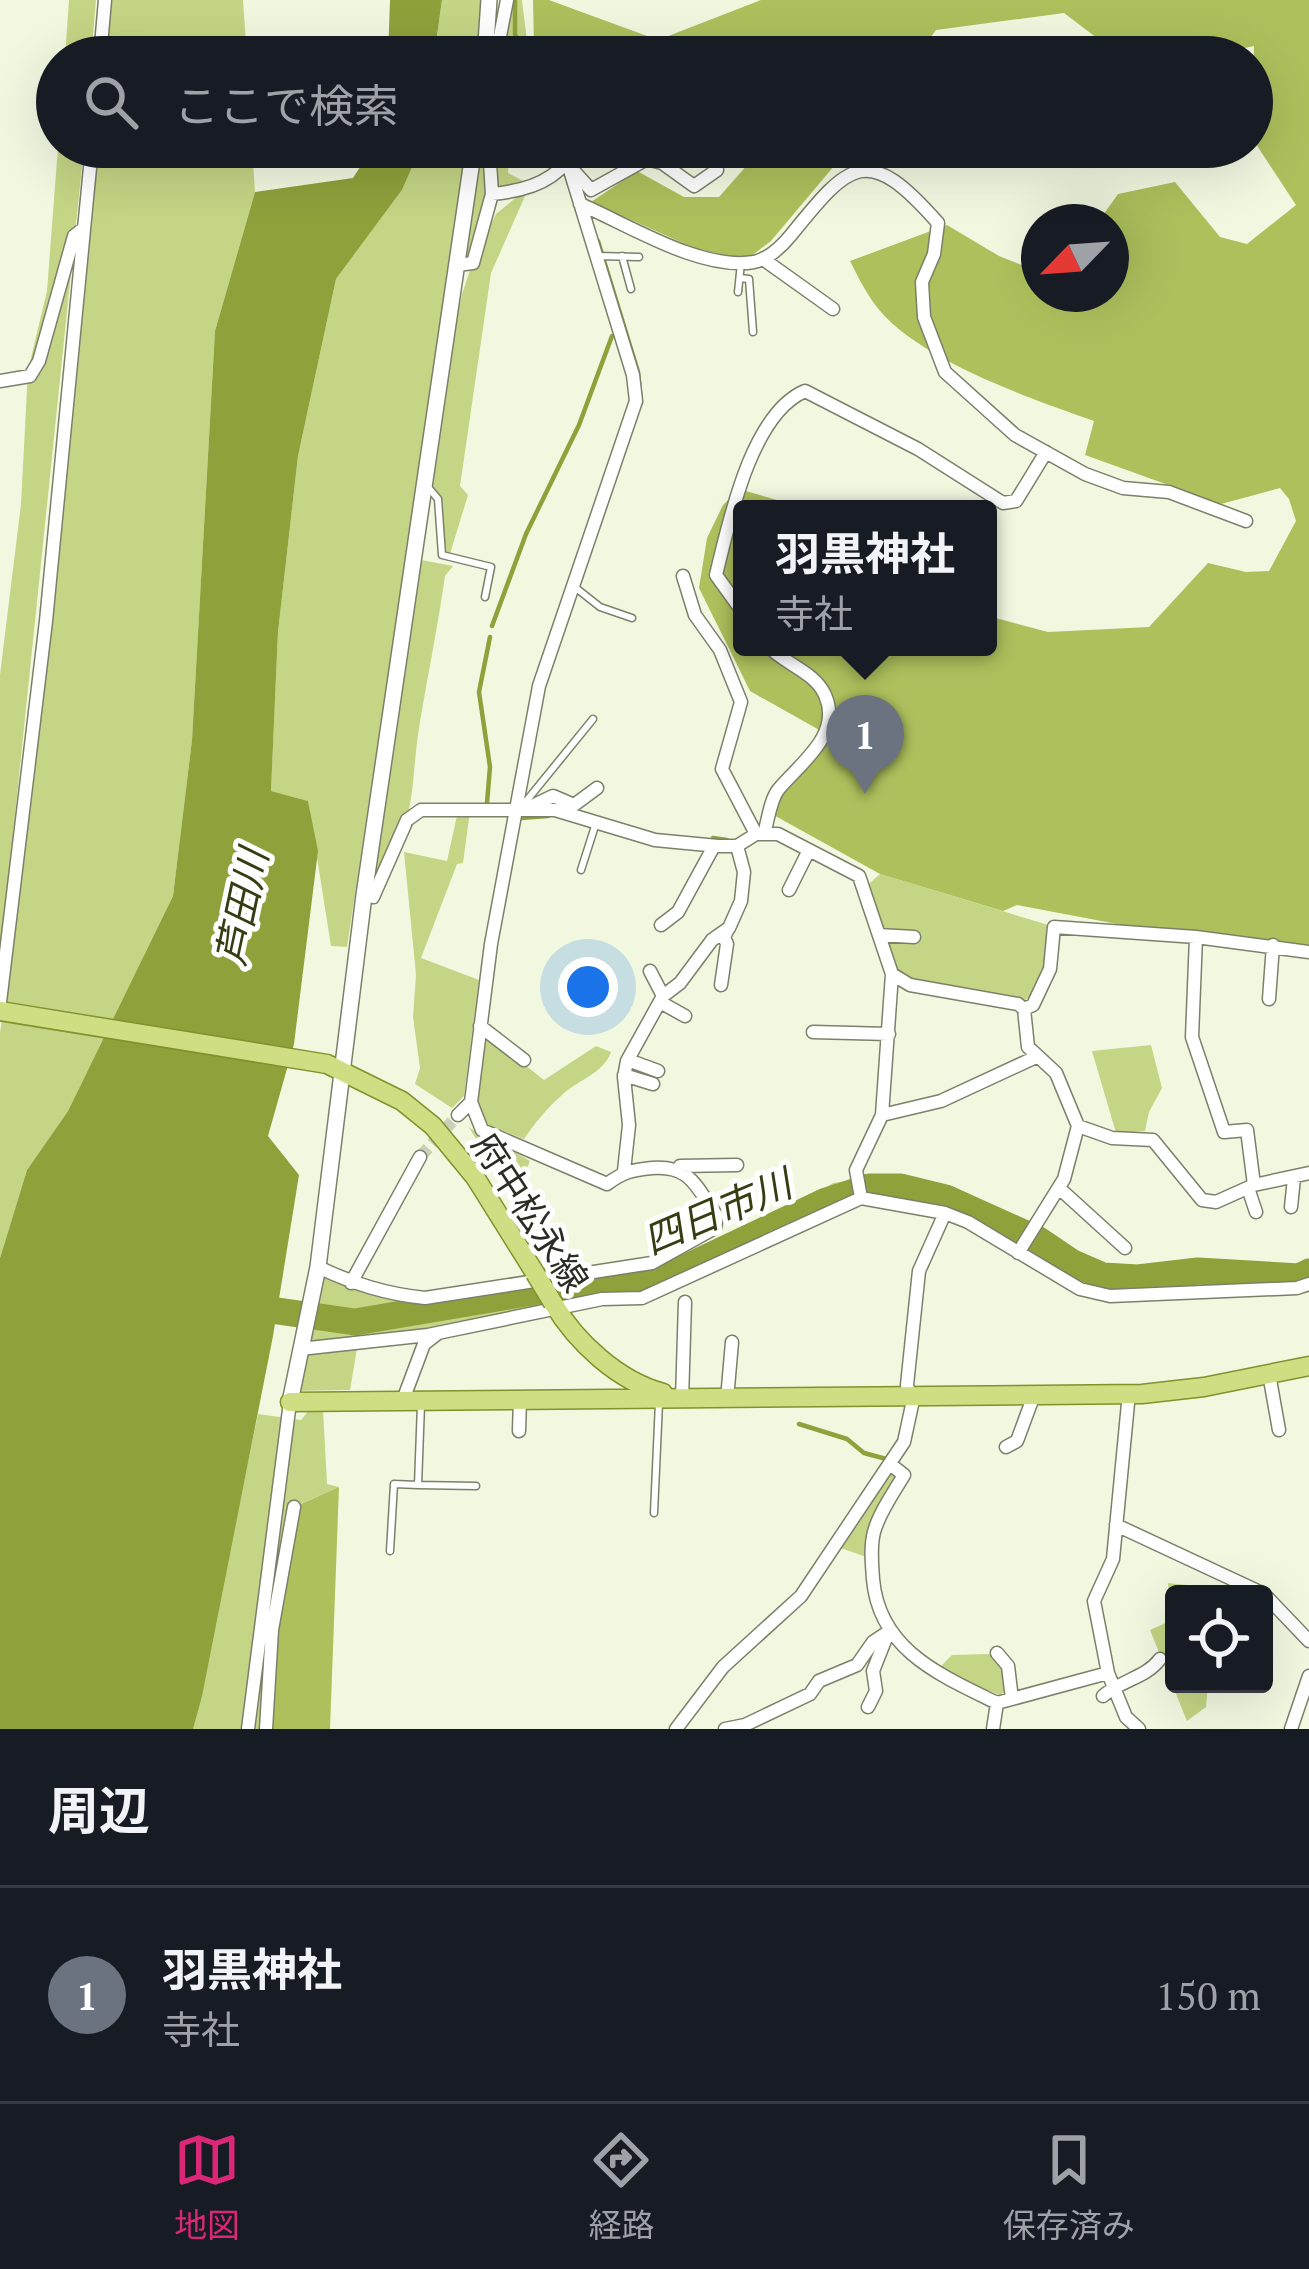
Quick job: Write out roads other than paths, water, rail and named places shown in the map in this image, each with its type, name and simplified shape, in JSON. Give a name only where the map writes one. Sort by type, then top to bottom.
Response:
[{"type":"main road","name":"府中松永線","points":[[7,1010],[335,1067],[403,1101],[433,1126],[475,1177],[564,1323],[633,1383],[682,1397]]},
{"type":"main road","name":"府中松永線","points":[[290,1402],[1129,1394],[1204,1387],[1309,1366]]},
{"type":"street","points":[[102,36],[105,0]]},
{"type":"street","points":[[487,36],[490,0]]},
{"type":"street","points":[[500,36],[507,0]]},
{"type":"street","points":[[7,1010],[90,168]]},
{"type":"street","points":[[266,1729],[267,1629],[290,1402],[318,1267],[335,1067],[471,168]]},
{"type":"street","points":[[457,266],[472,263],[492,194],[490,168]]},
{"type":"street","points":[[492,194],[515,192],[562,168]]},
{"type":"street","points":[[569,168],[601,256],[636,401],[539,686],[470,1102],[482,1130],[607,1184],[624,1171],[737,1165]]},
{"type":"street","points":[[572,168],[591,190],[631,168]]},
{"type":"street","points":[[669,168],[694,187],[717,170]]},
{"type":"street","points":[[580,204],[741,271],[785,242],[830,187],[851,171],[872,171],[909,190],[938,223],[934,254],[922,282],[924,316],[945,372],[1015,435],[1046,452],[1123,488],[1169,492],[1246,520]]},
{"type":"street","points":[[0,381],[30,376],[39,362],[74,236],[84,228]]},
{"type":"street","points":[[764,259],[833,309]]},
{"type":"street","points":[[734,500],[741,474],[788,398],[805,391],[918,449],[1003,503],[1016,501],[1046,452]]},
{"type":"street","points":[[733,506],[716,574],[733,598]]},
{"type":"street","points":[[683,576],[695,615],[720,650],[741,702],[722,769],[760,834]]},
{"type":"street","points":[[760,834],[775,794],[816,752],[829,715],[825,693],[803,671],[777,656]]},
{"type":"street","points":[[517,813],[554,796],[574,805],[597,788]]},
{"type":"street","points":[[364,895],[373,897],[407,820],[421,810],[555,810],[655,840],[714,846],[737,846],[760,834],[778,833],[859,876],[892,974],[882,1115],[856,1170],[861,1198]]},
{"type":"street","points":[[661,926],[692,899],[714,846]]},
{"type":"street","points":[[721,986],[724,937],[742,898],[744,872],[737,846]]},
{"type":"street","points":[[789,890],[809,850]]},
{"type":"street","points":[[1024,1009],[1033,1005],[1050,969],[1054,927],[1196,937],[1309,952]]},
{"type":"street","points":[[624,1171],[629,1125],[626,1067],[662,999],[712,940],[729,928]]},
{"type":"street","points":[[879,935],[914,937]]},
{"type":"street","points":[[1196,937],[1192,1037],[1224,1132],[1246,1130],[1256,1212]]},
{"type":"street","points":[[1269,999],[1273,945]]},
{"type":"street","points":[[650,971],[662,999],[685,1016]]},
{"type":"street","points":[[892,974],[910,985],[1018,1004],[1024,1009],[1026,1039],[1036,1057],[1056,1072],[1078,1126],[1059,1188],[1025,1242]]},
{"type":"street","points":[[480,1026],[524,1060]]},
{"type":"street","points":[[813,1032],[889,1034]]},
{"type":"street","points":[[882,1115],[941,1101],[1036,1057]]},
{"type":"street","points":[[626,1067],[656,1078]]},
{"type":"street","points":[[458,1115],[470,1102]]},
{"type":"street","points":[[1078,1126],[1112,1138],[1153,1140],[1202,1200],[1216,1202],[1251,1186],[1309,1173]]},
{"type":"street","points":[[351,1282],[420,1157]]},
{"type":"street","points":[[318,1267],[389,1294],[425,1298],[652,1263],[715,1228],[717,1216],[685,1172],[673,1167]]},
{"type":"street","points":[[1291,1207],[1294,1178]]},
{"type":"street","points":[[1059,1188],[1125,1248]]},
{"type":"street","points":[[301,1345],[442,1331],[554,1305],[642,1298],[861,1198],[945,1213],[1025,1242],[1080,1289],[1110,1296],[1309,1284]]},
{"type":"street","points":[[676,1729],[722,1667],[800,1596],[904,1442],[919,1271],[945,1213]]},
{"type":"street","points":[[682,1397],[685,1302]]},
{"type":"street","points":[[412,1400],[424,1344],[442,1331]]},
{"type":"street","points":[[724,1399],[732,1342]]},
{"type":"street","points":[[1268,1374],[1279,1430]]},
{"type":"street","points":[[1129,1394],[1112,1559],[1094,1601],[1108,1685],[1126,1717],[1139,1729]]},
{"type":"street","points":[[1006,1447],[1016,1441],[1034,1395]]},
{"type":"street","points":[[519,1431],[520,1399]]},
{"type":"street","points":[[890,1464],[904,1474],[874,1531],[875,1603],[888,1632],[941,1676],[997,1703],[1108,1685],[1152,1670],[1160,1659]]},
{"type":"street","points":[[248,1729],[294,1507]]},
{"type":"street","points":[[1116,1526],[1242,1585]]},
{"type":"street","points":[[1225,1578],[1225,1585]]},
{"type":"street","points":[[1273,1603],[1309,1641]]},
{"type":"street","points":[[901,1642],[907,1628]]},
{"type":"street","points":[[864,1671],[872,1651],[888,1632]]},
{"type":"street","points":[[868,1707],[876,1691],[873,1671],[888,1632]]},
{"type":"street","points":[[725,1729],[745,1725],[810,1694],[819,1681],[857,1665],[873,1642],[888,1632]]},
{"type":"street","points":[[997,1653],[1008,1666],[1012,1699]]},
{"type":"street","points":[[1291,1729],[1309,1677]]},
{"type":"street","points":[[993,1729],[997,1703]]},
{"type":"lane","points":[[601,256],[639,257]]},
{"type":"lane","points":[[622,256],[631,290]]},
{"type":"lane","points":[[738,292],[741,271]]},
{"type":"lane","points":[[741,271],[749,279],[752,332]]},
{"type":"lane","points":[[425,483],[438,499],[442,555],[490,567],[485,597]]},
{"type":"lane","points":[[573,586],[600,608],[632,619]]},
{"type":"lane","points":[[517,813],[593,718]]},
{"type":"lane","points":[[581,870],[596,822]]},
{"type":"lane","points":[[654,1513],[659,1399]]},
{"type":"lane","points":[[412,1400],[418,1485]]},
{"type":"lane","points":[[390,1551],[394,1484],[476,1486]]},
{"type":"water","points":[[390,0],[442,0],[437,36],[389,36]]},
{"type":"water","name":"芦田川","points":[[359,168],[412,168],[402,190],[336,279],[298,456],[278,632],[271,791],[308,801],[318,851],[294,1044],[268,1136],[299,1175],[273,1336],[202,1696],[193,1729],[0,1729],[0,1258],[27,1170],[68,1111],[173,896],[192,740],[215,331],[255,192],[353,178]]},
{"type":"waterway","points":[[515,0],[516,36]]},
{"type":"waterway","points":[[598,241],[638,372],[641,403]]},
{"type":"waterway","points":[[492,626],[526,534],[579,425],[612,336]]},
{"type":"waterway","points":[[487,803],[490,767],[479,692],[490,637]]},
{"type":"waterway","points":[[521,818],[548,816]]},
{"type":"waterway","points":[[713,838],[727,840]]},
{"type":"waterway","name":"四日市川","points":[[242,1306],[355,1322],[573,1285],[649,1285],[826,1201],[869,1187],[901,1187],[946,1198],[1037,1239],[1103,1276],[1138,1278],[1198,1271],[1299,1277],[1309,1272]]},
{"type":"waterway","points":[[799,1424],[847,1439],[864,1453],[890,1460]]},
{"type":"tunnel","points":[[420,1157],[458,1115]]},
{"type":"place","name":"羽黒神社","points":[[865,794]]}]
